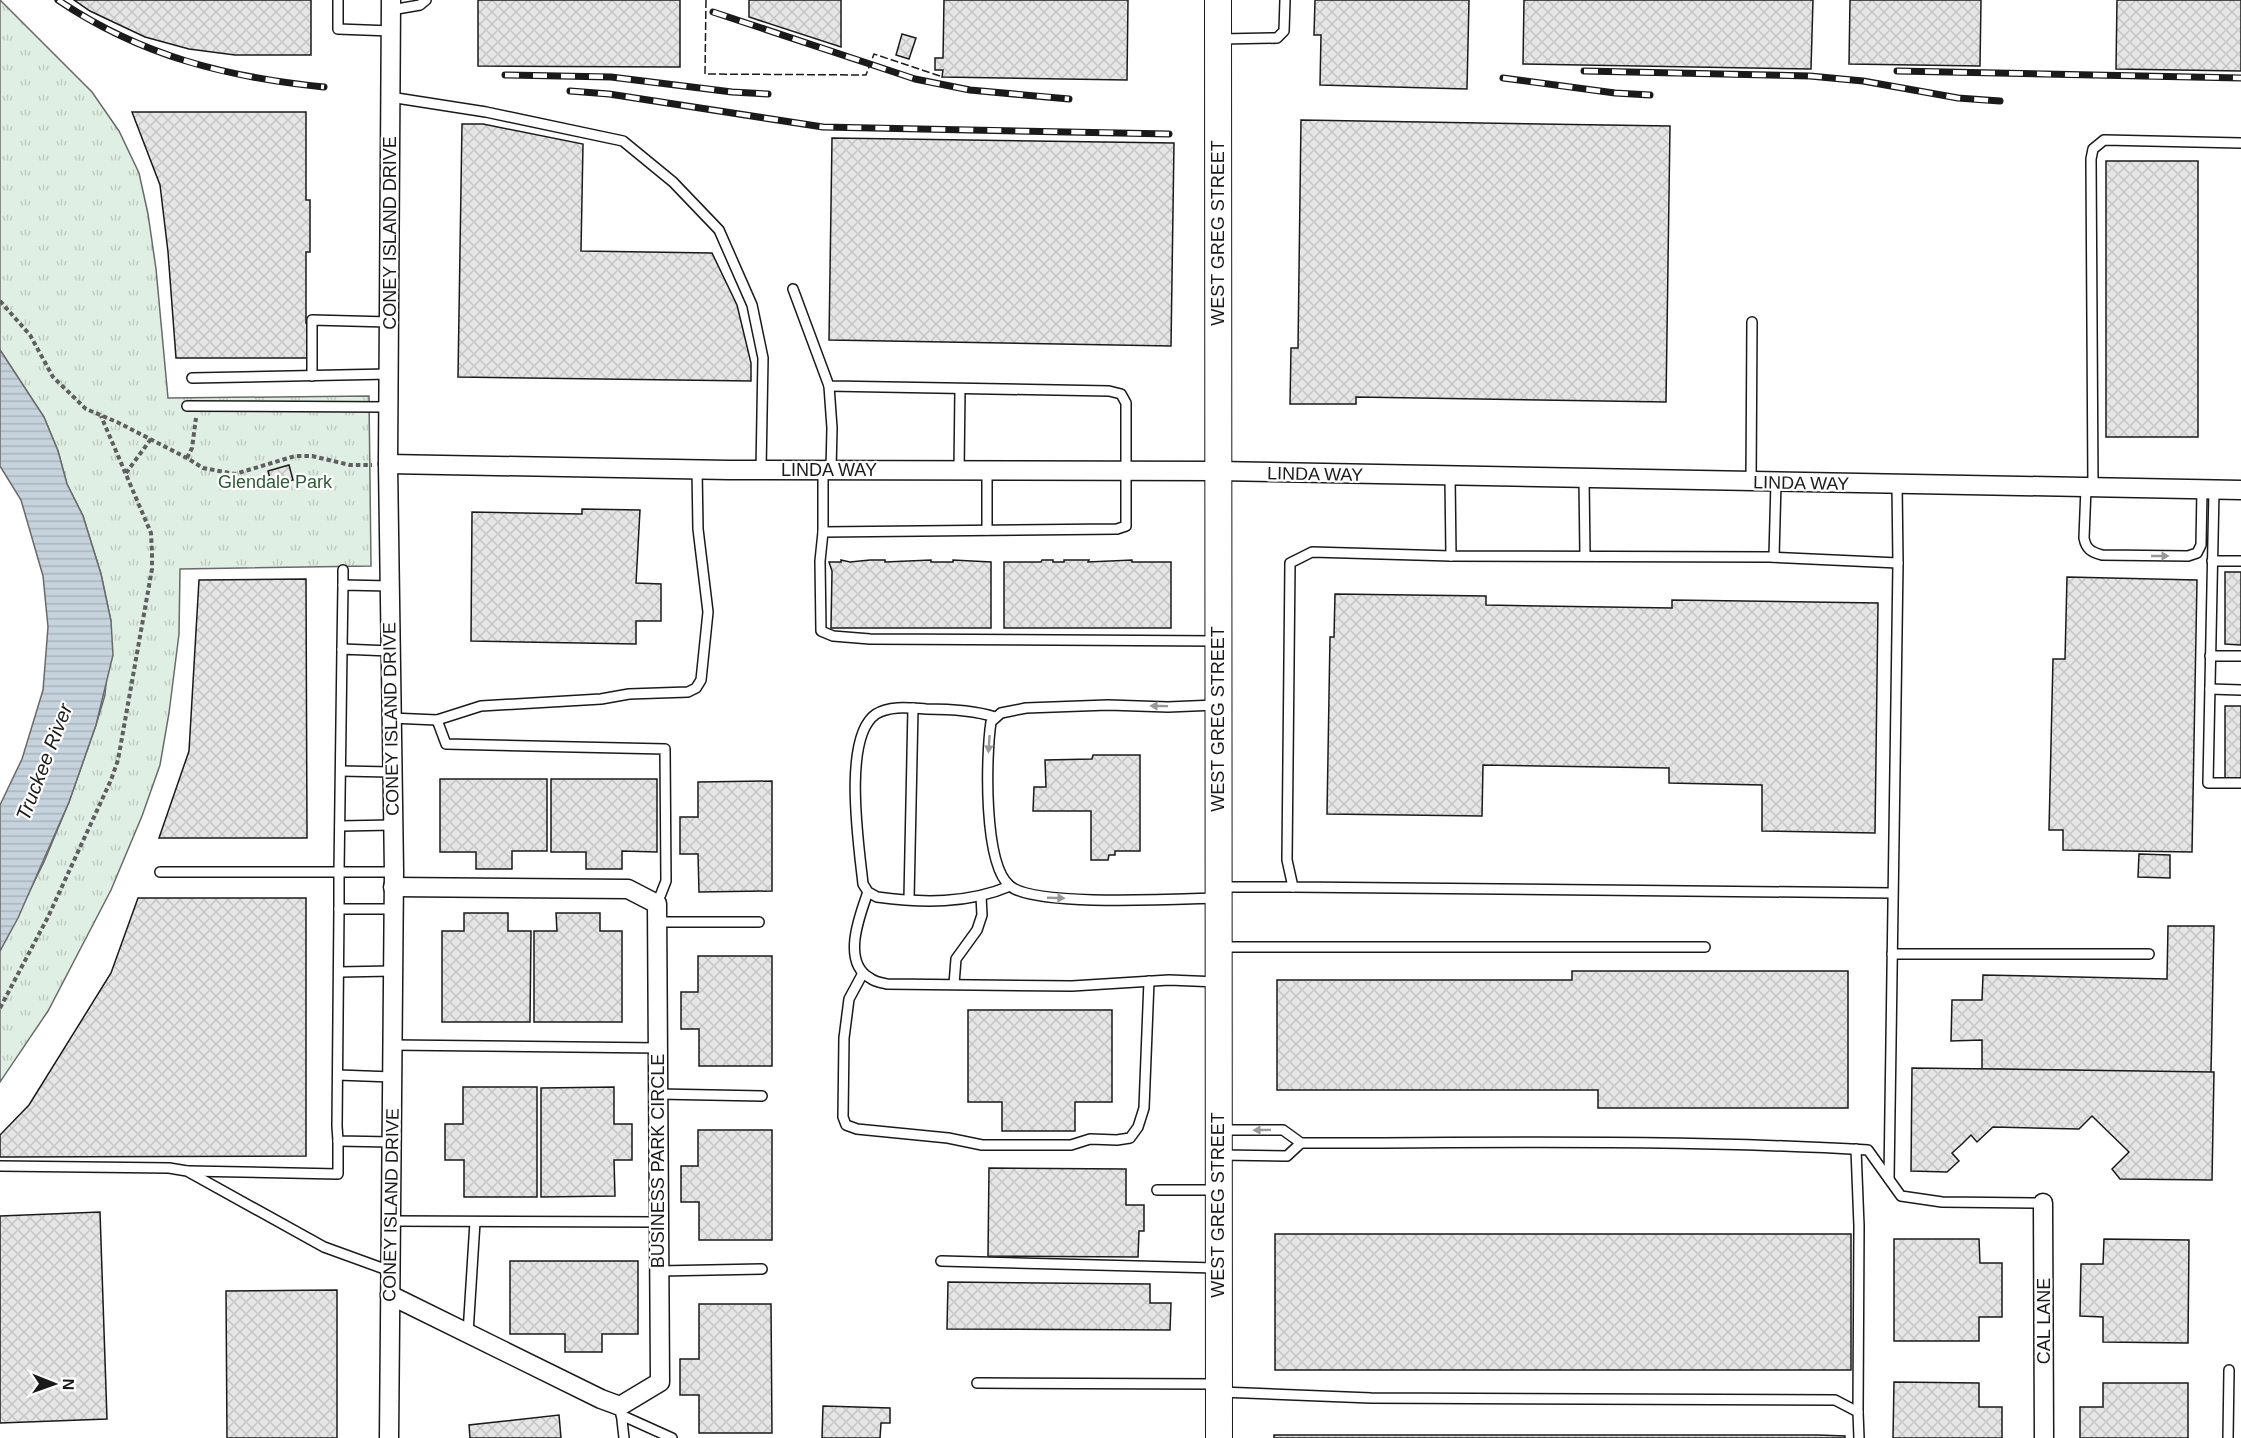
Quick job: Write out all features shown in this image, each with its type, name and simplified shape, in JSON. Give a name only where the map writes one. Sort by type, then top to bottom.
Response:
[{"type":"main road","name":"WEST GREG STREET","points":[[1218,0],[1219,1438]]},
{"type":"street","name":"CONEY ISLAND DRIVE","points":[[389,1438],[393,909],[388,464],[391,5]]},
{"type":"street","name":"LINDA WAY","points":[[388,464],[697,470],[1218,471],[2241,490]]},
{"type":"street","points":[[393,879],[628,889],[657,913]]},
{"type":"street","name":"BUSINESS PARK CIRCLE","points":[[621,1411],[660,1382],[657,913]]},
{"type":"street","name":"CAL LANE","points":[[2043,1203],[2044,1438]]},
{"type":"street","points":[[390,1294],[621,1411]]},
{"type":"lane","points":[[338,0],[338,29],[391,31]]},
{"type":"lane","points":[[391,5],[420,5],[426,0]]},
{"type":"lane","points":[[1218,39],[1277,38],[1284,31],[1285,0]]},
{"type":"lane","points":[[390,97],[486,111],[623,141],[673,182],[719,230],[752,305],[763,358],[761,470]]},
{"type":"lane","points":[[2208,490],[2201,544],[2197,553],[2188,556],[2102,555],[2091,552],[2085,545],[2089,488],[2091,159],[2093,149],[2104,140],[2241,143]]},
{"type":"lane","points":[[793,289],[829,386],[832,428],[820,561],[821,631],[833,636],[870,639],[1218,641]]},
{"type":"lane","points":[[312,376],[312,320],[389,322]]},
{"type":"lane","points":[[1751,482],[1752,322]]},
{"type":"lane","points":[[192,378],[389,374]]},
{"type":"lane","points":[[823,532],[1117,529],[1126,526],[1126,403],[1121,394],[1109,391],[829,386]]},
{"type":"lane","points":[[959,471],[960,389]]},
{"type":"lane","points":[[192,406],[389,407]]},
{"type":"lane","points":[[391,718],[437,720],[480,706],[601,699],[629,694],[688,692],[696,688],[701,680],[708,612],[698,529],[697,470]]},
{"type":"lane","points":[[987,471],[987,530]]},
{"type":"lane","points":[[1450,477],[1451,556]]},
{"type":"lane","points":[[1584,479],[1585,555]]},
{"type":"lane","points":[[1774,557],[1776,482]]},
{"type":"lane","points":[[1889,1179],[1898,564],[1897,484]]},
{"type":"lane","points":[[2208,490],[2212,561],[2208,783],[2241,783]]},
{"type":"lane","points":[[1293,887],[1287,860],[1290,563],[1312,552],[1451,556],[1774,557],[1898,564]]},
{"type":"lane","points":[[2212,561],[2241,561]]},
{"type":"lane","points":[[0,1166],[169,1168],[187,1171],[338,1174],[343,570]]},
{"type":"lane","points":[[343,585],[390,586]]},
{"type":"lane","points":[[342,649],[390,651]]},
{"type":"lane","points":[[2211,656],[2241,656]]},
{"type":"lane","points":[[2210,689],[2241,690]]},
{"type":"lane","points":[[1218,705],[1026,708],[1000,713],[991,722],[987,769],[990,829],[1000,874],[1010,886],[1024,894],[1043,898],[1124,900],[1293,887],[1892,893]]},
{"type":"lane","points":[[995,717],[980,712],[913,708],[886,709],[875,714],[866,724],[860,738],[855,778],[857,822],[863,884],[868,892],[877,897],[953,901],[981,897],[1010,886]]},
{"type":"lane","points":[[909,899],[913,708]]},
{"type":"lane","points":[[437,720],[446,744],[665,749],[666,881],[657,913],[759,922]]},
{"type":"lane","points":[[341,771],[391,772]]},
{"type":"lane","points":[[340,826],[393,825]]},
{"type":"lane","points":[[160,872],[339,872],[393,879]]},
{"type":"lane","points":[[868,892],[854,932],[856,962],[870,979],[887,984],[1072,986],[1149,981],[1218,981]]},
{"type":"lane","points":[[954,984],[956,959],[977,930],[982,915],[981,897]]},
{"type":"lane","points":[[339,909],[393,909]]},
{"type":"lane","points":[[1218,947],[1705,947]]},
{"type":"lane","points":[[1892,954],[2149,954]]},
{"type":"lane","points":[[339,972],[392,971]]},
{"type":"lane","points":[[863,973],[849,999],[844,1038],[843,1117],[846,1125],[857,1129],[948,1138],[982,1145],[1031,1147],[1071,1145],[1090,1139],[1130,1138],[1138,1126],[1144,1098],[1149,981]]},
{"type":"lane","points":[[392,1045],[658,1048]]},
{"type":"lane","points":[[338,1075],[392,1077]]},
{"type":"lane","points":[[658,1094],[762,1096]]},
{"type":"lane","points":[[1218,1143],[1283,1130],[1301,1143],[1594,1143],[1856,1149],[1868,1150],[1901,1196],[1942,1202],[2043,1203]]},
{"type":"lane","points":[[338,1141],[392,1142]]},
{"type":"lane","points":[[1218,1143],[1287,1156],[1301,1143]]},
{"type":"lane","points":[[1856,1149],[1859,1226],[1859,1438]]},
{"type":"lane","points":[[187,1171],[324,1247],[390,1271]]},
{"type":"lane","points":[[1157,1190],[1218,1190]]},
{"type":"lane","points":[[391,1221],[659,1222]]},
{"type":"lane","points":[[468,1333],[475,1222]]},
{"type":"lane","points":[[941,1262],[1219,1268]]},
{"type":"lane","points":[[659,1271],[762,1269]]},
{"type":"lane","points":[[2228,1438],[2229,1370]]},
{"type":"lane","points":[[977,1383],[1219,1388],[1371,1398],[1835,1400],[1858,1412]]},
{"type":"lane","points":[[621,1411],[624,1438]]},
{"type":"lane","points":[[621,1411],[672,1438]]},
{"type":"path","points":[[0,301],[30,334],[53,377],[86,409],[151,439],[203,468],[235,474],[295,456],[312,456],[350,465],[388,464]]},
{"type":"path","points":[[187,458],[194,439],[192,406]]},
{"type":"path","points":[[0,1008],[48,917],[111,780],[120,750],[152,569],[151,533],[101,416]]},
{"type":"path","points":[[126,474],[151,439]]},
{"type":"green space","name":"Glendale Park","points":[[0,0],[92,92],[119,131],[139,173],[156,269],[168,398],[369,396],[371,566],[180,569],[179,634],[160,765],[142,816],[111,890],[48,1011],[0,1082],[0,951],[44,862],[69,802],[96,725],[105,695],[111,621],[101,574],[83,516],[67,484],[58,451],[44,417],[0,350]]},
{"type":"water","name":"Truckee River","points":[[0,350],[44,417],[58,451],[67,484],[83,516],[101,574],[111,621],[113,655],[96,725],[69,802],[18,918],[0,951],[0,805],[22,759],[43,690],[48,627],[43,576],[21,500],[0,466]]},
{"type":"building","points":[[74,0],[311,0],[311,55],[235,55],[189,49],[145,37],[90,11]]},
{"type":"building","points":[[478,0],[680,0],[680,67],[478,66]]},
{"type":"building","points":[[749,0],[841,0],[841,47],[749,17]]},
{"type":"building","points":[[944,0],[1128,0],[1127,80],[942,77],[943,70],[935,70],[935,58],[943,58]]},
{"type":"building","points":[[1315,0],[1469,0],[1467,89],[1320,85],[1321,35],[1314,35]]},
{"type":"building","points":[[1524,0],[1813,0],[1811,69],[1523,64]]},
{"type":"building","points":[[1850,0],[1981,0],[1980,66],[1849,64]]},
{"type":"building","points":[[2117,0],[2241,0],[2241,71],[2116,69]]},
{"type":"building","points":[[902,34],[916,38],[909,59],[896,55]]},
{"type":"building","points":[[132,112],[306,112],[306,200],[310,200],[310,252],[306,252],[306,323],[309,322],[309,358],[176,358],[160,185]]},
{"type":"building","points":[[1301,120],[1670,126],[1666,402],[1356,397],[1356,404],[1290,404],[1291,348],[1298,348]]},
{"type":"building","points":[[462,124],[483,124],[583,144],[581,251],[712,253],[737,305],[751,363],[751,381],[458,377]]},
{"type":"building","points":[[832,138],[1174,143],[1171,346],[829,340]]},
{"type":"building","points":[[2106,161],[2198,161],[2198,437],[2106,437]]},
{"type":"building","points":[[289,465],[293,480],[272,486],[268,471]]},
{"type":"building","points":[[582,509],[640,510],[636,583],[661,584],[661,621],[636,621],[636,644],[471,641],[472,512],[582,514]]},
{"type":"building","points":[[841,560],[850,562],[931,560],[931,562],[953,562],[953,560],[991,562],[991,628],[831,628],[832,571],[829,562],[841,562]]},
{"type":"building","points":[[1042,560],[1053,560],[1053,562],[1132,560],[1132,562],[1171,562],[1171,628],[1004,628],[1004,562],[1041,562]]},
{"type":"building","points":[[2225,572],[2241,572],[2241,645],[2225,644]]},
{"type":"building","points":[[2067,577],[2197,580],[2192,852],[2063,850],[2063,830],[2049,830],[2053,659],[2065,659]]},
{"type":"building","points":[[306,579],[307,838],[159,838],[189,751],[199,580]]},
{"type":"building","points":[[1335,594],[1486,596],[1486,605],[1540,606],[1672,608],[1672,600],[1878,603],[1875,833],[1762,831],[1762,785],[1669,783],[1669,768],[1483,765],[1482,816],[1327,814],[1330,637],[1334,637]]},
{"type":"building","points":[[2225,706],[2241,706],[2241,778],[2225,778]]},
{"type":"building","points":[[1093,755],[1140,755],[1140,851],[1115,851],[1115,855],[1109,855],[1108,860],[1091,860],[1091,811],[1033,811],[1034,787],[1046,787],[1045,760],[1092,759]]},
{"type":"building","points":[[440,779],[547,779],[547,851],[512,851],[512,869],[476,869],[476,852],[440,852]]},
{"type":"building","points":[[551,779],[657,779],[657,852],[622,851],[622,869],[586,869],[586,852],[551,852]]},
{"type":"building","points":[[772,781],[772,891],[699,892],[698,854],[680,854],[680,817],[698,817],[698,782]]},
{"type":"building","points":[[2139,854],[2170,855],[2170,878],[2138,877]]},
{"type":"building","points":[[138,898],[306,898],[306,1156],[0,1157],[0,1135],[29,1105],[111,973]]},
{"type":"building","points":[[464,913],[508,913],[508,931],[531,931],[530,1022],[442,1022],[442,931],[464,931]]},
{"type":"building","points":[[556,913],[600,913],[600,931],[622,931],[622,1022],[534,1022],[534,931],[557,931]]},
{"type":"building","points":[[2168,926],[2214,926],[2211,1073],[1982,1069],[1982,1040],[1951,1041],[1952,1000],[1982,1000],[1983,975],[2167,979]]},
{"type":"building","points":[[698,956],[772,956],[772,1066],[699,1066],[699,1029],[681,1029],[681,992],[698,992]]},
{"type":"building","points":[[1572,971],[1848,971],[1848,1108],[1598,1108],[1598,1090],[1277,1090],[1277,980],[1572,980]]},
{"type":"building","points":[[968,1010],[1112,1010],[1112,1102],[1075,1102],[1075,1131],[1002,1131],[1002,1102],[968,1102]]},
{"type":"building","points":[[1912,1068],[2214,1072],[2212,1180],[2120,1179],[2112,1169],[2129,1152],[2092,1116],[2079,1129],[1993,1127],[1977,1142],[1971,1135],[1952,1153],[1959,1161],[1947,1172],[1911,1171]]},
{"type":"building","points":[[463,1087],[537,1087],[537,1197],[464,1197],[464,1160],[445,1160],[445,1124],[463,1124]]},
{"type":"building","points":[[614,1087],[614,1124],[632,1124],[632,1160],[614,1160],[615,1196],[541,1197],[541,1088]]},
{"type":"building","points":[[698,1130],[772,1130],[772,1240],[699,1240],[699,1202],[681,1202],[681,1166],[698,1166]]},
{"type":"building","points":[[989,1168],[1126,1169],[1126,1205],[1144,1205],[1144,1231],[1139,1231],[1138,1257],[988,1256]]},
{"type":"building","points":[[100,1212],[107,1419],[0,1423],[0,1216]]},
{"type":"building","points":[[1275,1234],[1851,1234],[1851,1370],[1275,1370]]},
{"type":"building","points":[[1894,1239],[1979,1239],[1980,1263],[2002,1263],[2002,1317],[1979,1317],[1979,1341],[1894,1341]]},
{"type":"building","points":[[2104,1239],[2189,1240],[2188,1343],[2103,1342],[2103,1317],[2080,1316],[2081,1264],[2103,1264]]},
{"type":"building","points":[[510,1261],[638,1261],[638,1334],[602,1334],[602,1352],[565,1352],[565,1334],[510,1334]]},
{"type":"building","points":[[948,1282],[1150,1284],[1150,1303],[1171,1303],[1170,1330],[947,1329]]},
{"type":"building","points":[[337,1290],[337,1438],[227,1438],[226,1291]]},
{"type":"building","points":[[699,1304],[771,1304],[772,1433],[699,1433],[699,1395],[680,1395],[680,1359],[699,1359]]},
{"type":"building","points":[[1894,1382],[1979,1383],[1979,1407],[2002,1407],[2002,1438],[1893,1438]]},
{"type":"building","points":[[2103,1383],[2188,1383],[2188,1438],[2080,1438],[2080,1407],[2103,1407]]},
{"type":"building","points":[[823,1406],[890,1408],[890,1423],[881,1423],[880,1438],[822,1438]]},
{"type":"building","points":[[559,1415],[561,1438],[470,1438],[469,1425]]},
{"type":"building","points":[[1274,1435],[1818,1435],[1845,1436],[1845,1438],[1274,1438]]},
{"type":"railway","points":[[58,0],[121,36],[185,61],[253,77],[324,87]]},
{"type":"railway","points":[[713,12],[915,79],[970,90],[1069,99]]},
{"type":"railway","points":[[1584,71],[1810,76],[1863,81],[1958,98],[2000,101]]},
{"type":"railway","points":[[1897,71],[2241,78]]},
{"type":"railway","points":[[505,75],[611,77],[732,92],[768,94]]},
{"type":"railway","points":[[1503,78],[1615,93],[1650,95]]},
{"type":"railway","points":[[570,91],[609,94],[823,127],[1169,134]]},
{"type":"fence","points":[[706,0],[705,74],[866,75],[874,54],[943,77]]}]
